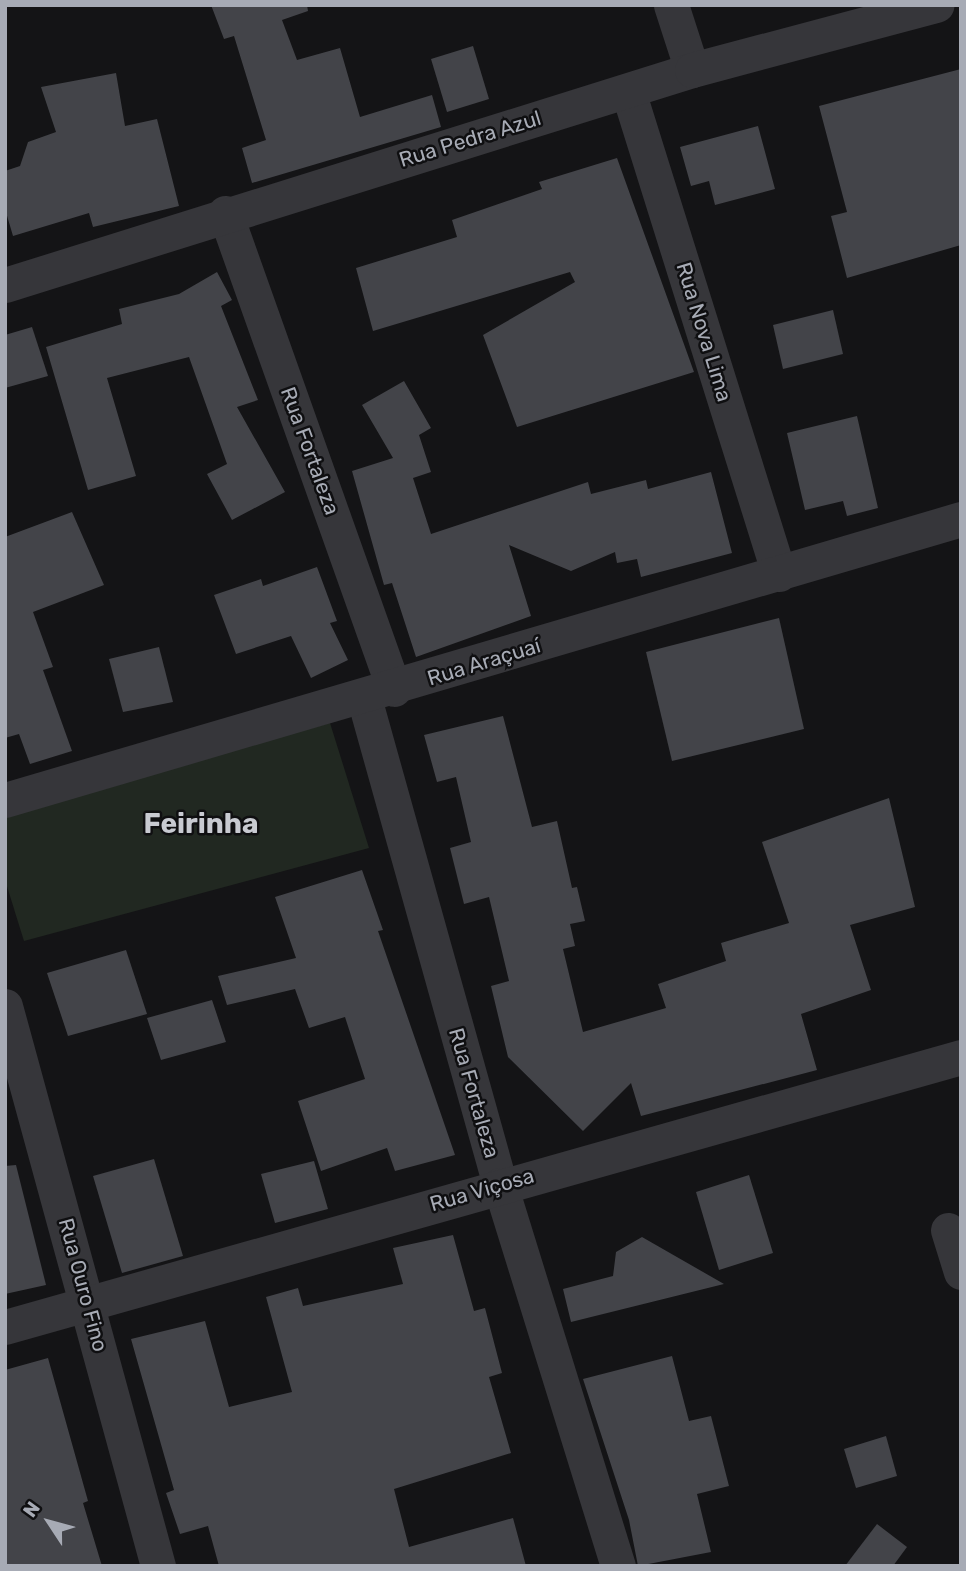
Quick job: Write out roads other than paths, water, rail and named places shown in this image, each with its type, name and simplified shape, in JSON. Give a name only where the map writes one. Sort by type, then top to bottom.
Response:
[{"type":"street","points":[[671,5],[692,70]]},
{"type":"street","name":"Rua Pedra Azul","points":[[5,285],[225,213],[692,70],[937,5]]},
{"type":"street","name":"Rua Nova Lima","points":[[628,91],[779,574]]},
{"type":"street","name":"Rua Fortaleza","points":[[225,213],[379,694],[499,1185],[618,1566]]},
{"type":"street","name":"Rua Araçuaí","points":[[5,800],[379,694],[961,519]]},
{"type":"street","name":"Rua Ouro Fino","points":[[5,1006],[90,1306],[158,1566]]},
{"type":"street","name":"Rua Viçosa","points":[[5,1327],[90,1306],[499,1185],[961,1057]]},
{"type":"street","points":[[948,1230],[961,1272]]},
{"type":"district","name":"Feirinha","points":[[201,824]]}]
